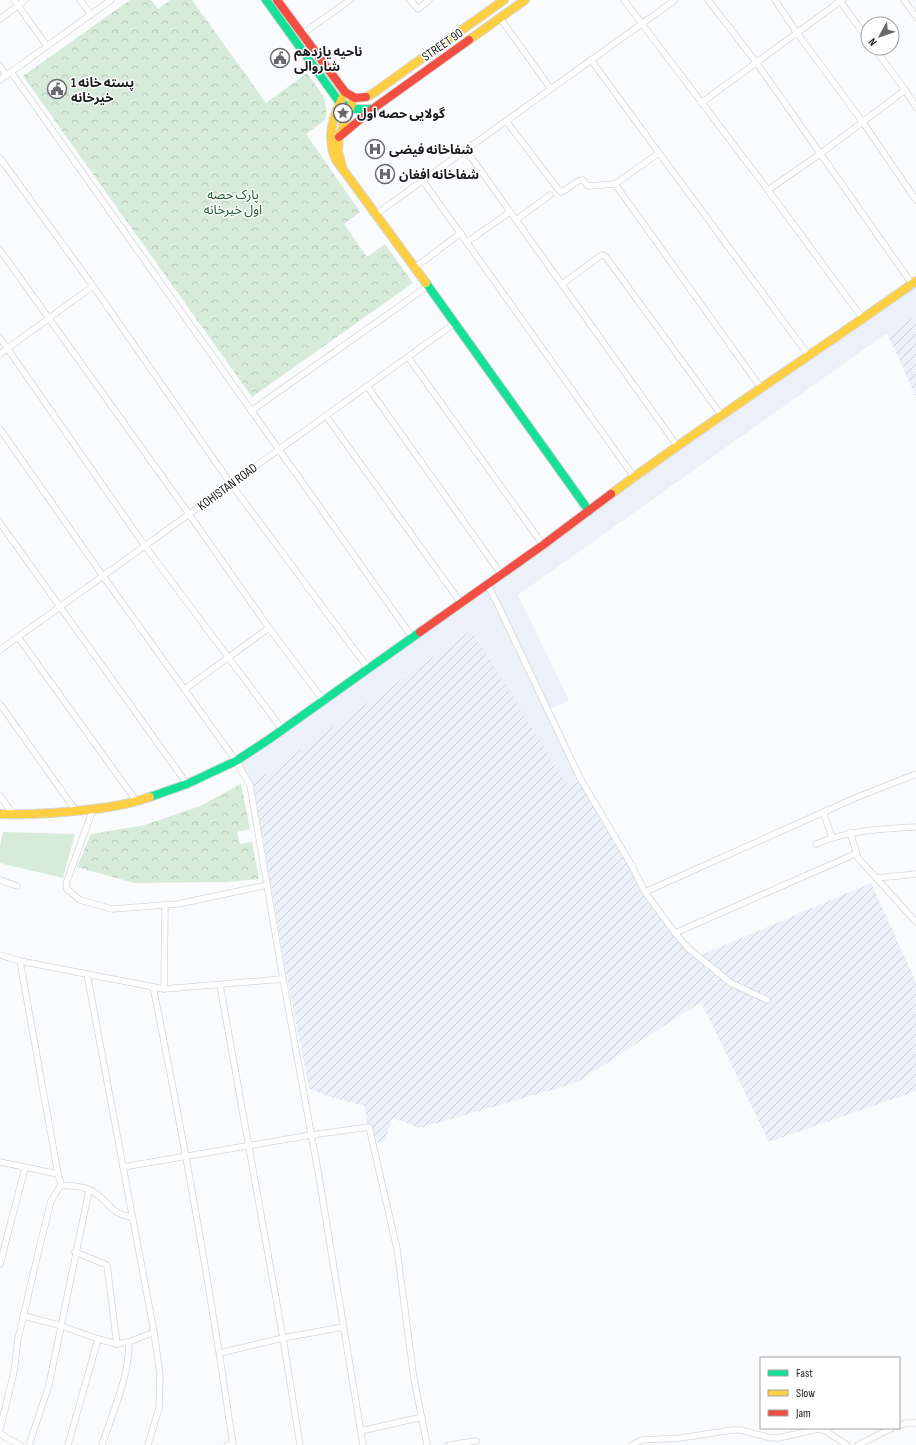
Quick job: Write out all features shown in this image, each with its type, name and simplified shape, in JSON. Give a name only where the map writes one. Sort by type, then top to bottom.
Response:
[{"type":"main road","points":[[266,0],[340,102],[350,108],[362,111],[374,108]]},
{"type":"main road","name":"STREET 90","points":[[354,98],[363,99],[372,94],[504,0]]},
{"type":"main road","name":"STREET 90","points":[[339,137],[374,108],[525,0]]},
{"type":"main road","points":[[273,10],[279,2],[345,92],[354,98],[339,137],[338,148],[343,170]]},
{"type":"main road","points":[[345,92],[331,128],[330,145],[336,161],[455,323],[589,511]]},
{"type":"main road","points":[[0,814],[14,815],[76,811],[137,802],[187,784],[236,761],[544,545],[634,477],[914,283]]},
{"type":"street","points":[[0,19],[16,3],[25,0]]},
{"type":"street","points":[[80,0],[91,15]]},
{"type":"street","points":[[0,80],[111,0]]},
{"type":"street","points":[[302,34],[348,0]]},
{"type":"street","points":[[410,0],[418,9],[430,0]]},
{"type":"street","points":[[624,0],[768,190],[863,319]]},
{"type":"street","points":[[376,214],[675,0]]},
{"type":"street","points":[[708,0],[756,62],[820,154],[914,283]]},
{"type":"street","points":[[775,0],[797,33],[862,121],[916,200]]},
{"type":"street","points":[[701,103],[841,0],[860,27]]},
{"type":"street","points":[[904,0],[916,17]]},
{"type":"street","points":[[16,3],[47,46]]},
{"type":"street","points":[[500,18],[551,89]]},
{"type":"street","points":[[880,56],[916,107]]},
{"type":"street","points":[[591,60],[810,356]]},
{"type":"street","points":[[0,66],[9,74],[145,258],[251,411],[412,637]]},
{"type":"street","points":[[768,190],[820,154],[905,90]]},
{"type":"street","points":[[506,121],[561,192],[565,191],[578,180],[583,180],[589,186],[615,184],[659,153]]},
{"type":"street","points":[[466,150],[678,446]]},
{"type":"street","points":[[0,158],[93,286],[231,484],[368,668]]},
{"type":"street","points":[[423,180],[634,477]]},
{"type":"street","points":[[615,184],[761,388]]},
{"type":"street","points":[[516,220],[550,195]]},
{"type":"street","points":[[468,242],[510,212]]},
{"type":"street","points":[[414,268],[461,233]]},
{"type":"street","points":[[0,250],[269,628],[323,700]]},
{"type":"street","points":[[562,284],[600,256],[603,255],[606,257],[722,416]]},
{"type":"street","points":[[0,354],[93,286]]},
{"type":"street","points":[[251,411],[428,286]]},
{"type":"street","name":"KOHISTAN ROAD","points":[[0,650],[455,323]]},
{"type":"street","points":[[0,338],[145,546],[282,729]]},
{"type":"street","points":[[408,357],[544,545]]},
{"type":"street","points":[[368,386],[502,574]]},
{"type":"street","points":[[326,416],[461,603]]},
{"type":"street","points":[[0,429],[184,690],[236,761],[250,785],[363,1445]]},
{"type":"street","points":[[0,523],[187,784]]},
{"type":"street","points":[[487,584],[580,778],[632,866],[645,892],[675,934],[689,950],[731,983],[767,1000]]},
{"type":"street","points":[[184,690],[269,628]]},
{"type":"street","points":[[18,637],[137,802]]},
{"type":"street","points":[[0,704],[76,811]]},
{"type":"street","points":[[645,892],[823,812],[916,774]]},
{"type":"street","points":[[0,796],[14,815]]},
{"type":"street","points":[[93,809],[66,884],[67,890],[80,900],[112,909],[165,906],[267,885]]},
{"type":"street","points":[[823,812],[832,837]]},
{"type":"street","points":[[816,844],[832,837],[850,832],[916,827]]},
{"type":"street","points":[[850,832],[855,854],[916,922]]},
{"type":"street","points":[[675,934],[855,854]]},
{"type":"street","points":[[877,878],[916,874]]},
{"type":"street","points":[[0,880],[17,886]]},
{"type":"street","points":[[164,989],[165,906]]},
{"type":"street","points":[[0,955],[20,961],[164,989],[283,979]]},
{"type":"street","points":[[0,1429],[14,1372],[18,1339],[51,1201],[61,1185],[20,961]]},
{"type":"street","points":[[87,974],[93,1014],[124,1167],[132,1218],[154,1332],[160,1375],[159,1408],[148,1445]]},
{"type":"street","points":[[220,985],[283,1338],[300,1445]]},
{"type":"street","points":[[153,987],[186,1156],[220,1353],[233,1445],[227,1445]]},
{"type":"street","points":[[124,1167],[311,1135],[369,1127],[397,1250],[414,1379],[427,1445]]},
{"type":"street","points":[[0,1162],[58,1174]]},
{"type":"street","points":[[0,1264],[25,1168]]},
{"type":"street","points":[[61,1185],[84,1187],[99,1195],[115,1212],[122,1216],[132,1218]]},
{"type":"street","points":[[29,1445],[49,1385],[62,1326],[75,1252],[89,1190]]},
{"type":"street","points":[[75,1252],[105,1263],[109,1268],[117,1344]]},
{"type":"street","points":[[24,1316],[62,1326],[117,1344],[129,1342],[154,1332]]},
{"type":"street","points":[[220,1353],[283,1338],[344,1327]]},
{"type":"street","points":[[68,1445],[98,1339]]},
{"type":"street","points":[[102,1445],[124,1382],[129,1358],[129,1342]]},
{"type":"street","points":[[361,1431],[422,1417]]},
{"type":"street","points":[[900,1426],[916,1423]]},
{"type":"street","points":[[632,1445],[642,1440],[680,1438],[732,1430],[741,1430],[771,1438],[778,1438],[818,1429],[824,1430],[846,1445]]},
{"type":"street","points":[[858,1445],[890,1429]]},
{"type":"street","points":[[0,1433],[10,1442],[20,1445]]},
{"type":"street","points":[[449,1445],[476,1441]]},
{"type":"shaded area","points":[[916,281],[916,316],[887,333],[518,595],[569,700],[548,710],[580,778],[566,783],[470,630],[253,783],[236,761]]},
{"type":"shaded area","points":[[916,316],[916,396],[887,333]]},
{"type":"shaded area","points":[[471,630],[566,783],[580,778],[662,916],[699,956],[871,883],[916,982],[916,1091],[769,1142],[701,1002],[576,1083],[420,1128],[393,1118],[383,1143],[378,1143],[367,1122],[364,1106],[324,1095],[309,1088],[286,972],[253,783]]},
{"type":"green space","name":"پارک حصه اول خیرخانه","points":[[130,0],[151,0],[158,9],[170,0],[192,0],[266,103],[307,73],[325,100],[326,112],[325,120],[306,134],[360,212],[344,224],[367,257],[385,244],[413,283],[252,397],[23,76]]},
{"type":"green space","points":[[241,784],[250,829],[237,832],[240,844],[252,842],[259,879],[225,882],[134,883],[77,867],[91,834],[145,825],[200,806]]},
{"type":"green space","points":[[3,832],[75,834],[63,878],[0,863],[0,846]]},
{"type":"traffic: fast","points":[[266,0],[340,103],[355,109],[371,109]]},
{"type":"traffic: fast","points":[[426,283],[589,511]]},
{"type":"traffic: fast","points":[[150,797],[187,784],[236,761],[420,632]]},
{"type":"traffic: slow","points":[[366,97],[504,0]]},
{"type":"traffic: slow","points":[[469,40],[525,0]]},
{"type":"traffic: slow","points":[[345,92],[337,109],[332,125],[331,142],[336,160],[426,283]]},
{"type":"traffic: slow","points":[[342,167],[338,151],[339,137],[352,103]]},
{"type":"traffic: slow","points":[[611,494],[916,281]]},
{"type":"traffic: slow","points":[[0,814],[40,814],[90,810],[126,804],[150,797]]},
{"type":"traffic: jam","points":[[277,0],[345,92],[355,98],[366,97]]},
{"type":"traffic: jam","points":[[339,137],[374,108],[469,40]]},
{"type":"traffic: jam","points":[[420,632],[543,545],[611,494]]},
{"type":"place","name":"ناحیه یازدهم شاروالی","points":[[280,58]]},
{"type":"place","name":"1 پسته خانه خیرخانه","points":[[57,89]]},
{"type":"place","name":"گولایی حصه اول","points":[[343,113]]},
{"type":"place","name":"شفاخانه فیضی","points":[[375,149]]},
{"type":"place","name":"شفاخانه افغان","points":[[385,174]]}]
